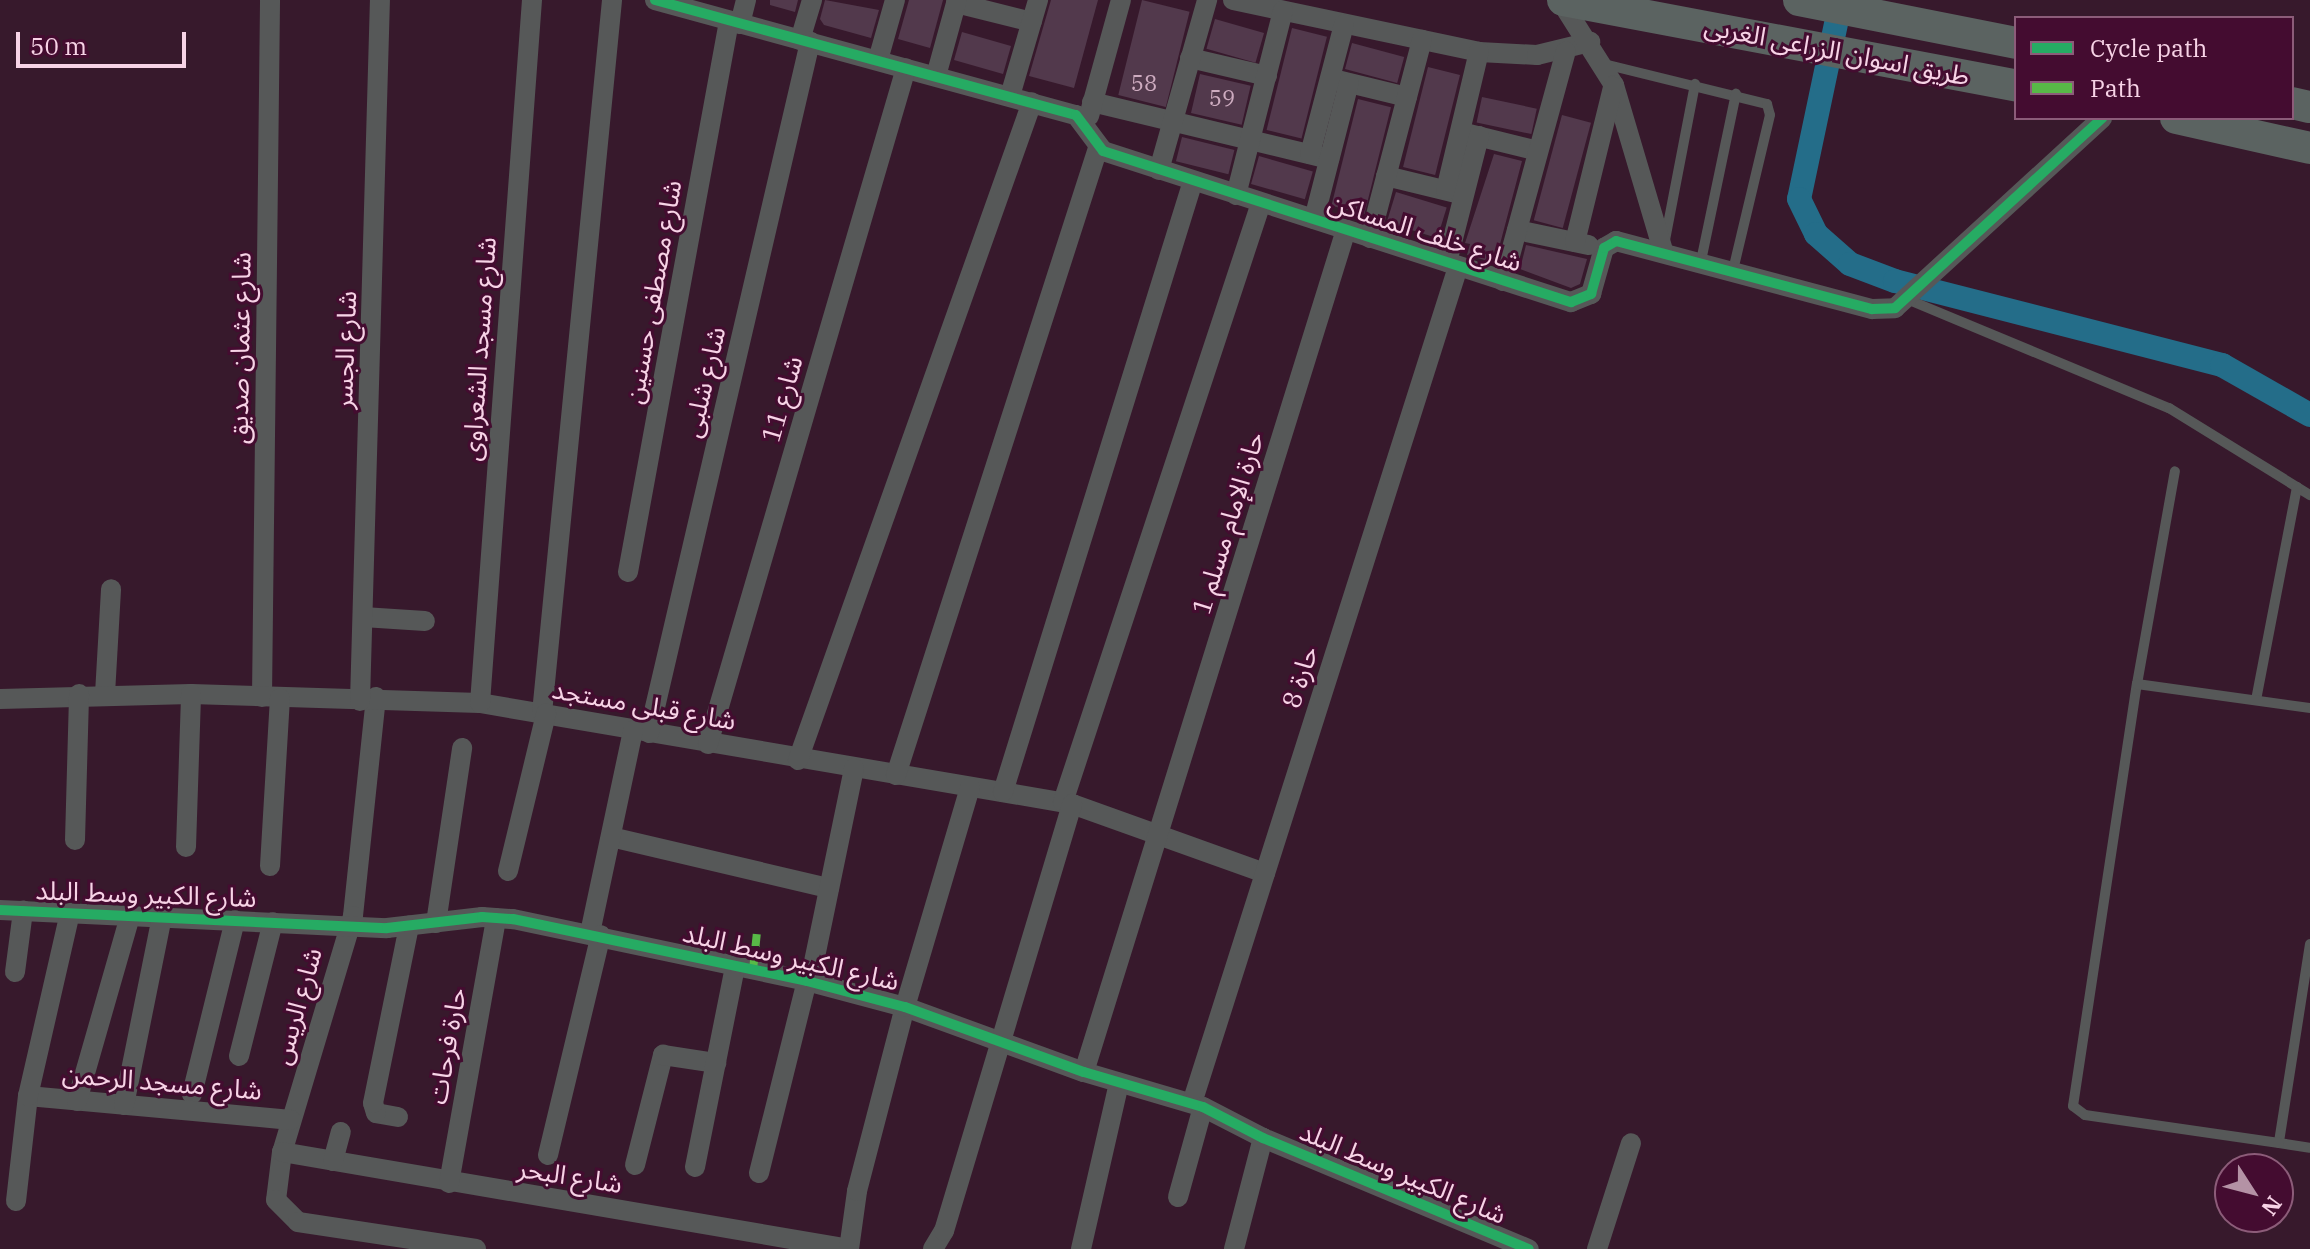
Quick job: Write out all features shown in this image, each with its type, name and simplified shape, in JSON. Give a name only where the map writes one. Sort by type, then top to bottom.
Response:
[{"type":"main road","name":"طريق اسوان الزراعى الغربى","points":[[1561,0],[2014,86]]},
{"type":"main road","name":"طريق اسوان الزراعى الغربى","points":[[1805,1],[2014,43]]},
{"type":"main road","points":[[2185,120],[2310,148]]},
{"type":"street","name":"شارع عثمان صديق","points":[[270,0],[270,866]]},
{"type":"street","name":"شارع الجسر","points":[[368,699],[363,617],[380,0]]},
{"type":"street","name":"شارع مسجد الشعراوى","points":[[480,703],[532,0]]},
{"type":"street","points":[[508,871],[544,713],[612,0]]},
{"type":"street","points":[[655,0],[684,4],[734,22],[1076,115],[1086,124],[1098,148],[896,775]]},
{"type":"street","name":"شارع مصطفى حسنين","points":[[628,572],[734,22],[746,0]]},
{"type":"street","name":"شارع شلبى","points":[[548,1155],[596,934],[611,837],[641,732],[805,41],[812,0]]},
{"type":"street","points":[[878,60],[895,0]]},
{"type":"street","points":[[1010,96],[1038,0]]},
{"type":"street","points":[[1086,124],[1121,0]]},
{"type":"street","points":[[1159,170],[1207,0]]},
{"type":"street","points":[[1233,0],[1479,52],[1566,51],[1590,42]]},
{"type":"street","points":[[1561,0],[1604,64],[1614,85],[1663,250]]},
{"type":"street","points":[[936,76],[956,1],[1032,22]]},
{"type":"street","points":[[1236,195],[1283,11]]},
{"type":"street","points":[[1314,219],[1319,156],[1339,81],[1344,24]]},
{"type":"street","points":[[1370,238],[1422,40]]},
{"type":"street","points":[[1503,281],[1566,51]]},
{"type":"street","name":"حارة 8","points":[[1178,1197],[1198,1105],[1265,873],[1453,265],[1455,192],[1469,134],[1479,52]]},
{"type":"street","points":[[1190,58],[1267,76]]},
{"type":"street","name":"شارع 11","points":[[708,744],[906,68]]},
{"type":"street","points":[[1339,81],[1407,97]]},
{"type":"street","points":[[1575,242],[1614,85]]},
{"type":"street","points":[[798,760],[1032,102]]},
{"type":"street","points":[[1092,102],[1319,156]]},
{"type":"street","points":[[1517,230],[1604,248],[1616,241],[1663,250],[1886,311],[1913,296],[2100,120]]},
{"type":"street","points":[[1469,134],[1538,151]]},
{"type":"street","name":"شارع خلف المساكن","points":[[1098,148],[1453,265],[1578,302],[1594,287],[1604,248]]},
{"type":"street","points":[[1386,176],[1455,192]]},
{"type":"street","points":[[1003,792],[1193,181]]},
{"type":"street","points":[[933,1249],[944,1231],[1003,1039],[1067,803],[1261,203]]},
{"type":"street","name":"حارة الإمام مسلم 1","points":[[1084,1072],[1346,230]]},
{"type":"street","points":[[105,694],[111,589]]},
{"type":"street","points":[[363,617],[425,621]]},
{"type":"street","name":"شارع قبلى مستجد","points":[[0,699],[79,694],[191,694],[480,703],[798,760],[1067,803],[1159,832],[1265,873]]},
{"type":"street","points":[[75,840],[79,694]]},
{"type":"street","points":[[186,847],[191,694]]},
{"type":"street","name":"شارع الريس","points":[[368,699],[348,926],[282,1152],[276,1200],[298,1222],[476,1249]]},
{"type":"street","points":[[436,923],[462,748]]},
{"type":"street","points":[[759,1173],[809,981],[854,769]]},
{"type":"street","points":[[849,1249],[857,1191],[905,1007],[970,787]]},
{"type":"street","points":[[611,837],[829,888]]},
{"type":"street","name":"شارع الكبير وسط البلد","points":[[0,910],[348,926],[409,926],[496,918],[596,934],[809,981],[905,1007],[1003,1039],[1084,1072],[1198,1105],[1263,1138],[1529,1249]]},
{"type":"street","points":[[15,972],[23,911]]},
{"type":"street","points":[[16,1201],[28,1096],[70,913]]},
{"type":"street","points":[[77,1101],[130,916]]},
{"type":"street","points":[[124,1105],[162,917]]},
{"type":"street","name":"حارة فرحات","points":[[449,1183],[496,918]]},
{"type":"street","points":[[192,1094],[235,920]]},
{"type":"street","points":[[239,1056],[273,922]]},
{"type":"street","points":[[398,1117],[376,1113],[373,1103],[409,926]]},
{"type":"street","points":[[695,1167],[735,967]]},
{"type":"street","points":[[635,1165],[663,1055],[716,1063]]},
{"type":"street","points":[[1081,1249],[1119,1083]]},
{"type":"street","name":"شارع مسجد الرحمن","points":[[28,1096],[291,1120]]},
{"type":"street","points":[[333,1161],[341,1132]]},
{"type":"street","points":[[1234,1249],[1263,1138]]},
{"type":"street","points":[[1597,1249],[1631,1143]]},
{"type":"street","name":"شارع البحر","points":[[282,1152],[849,1249]]},
{"type":"lane","points":[[1604,64],[1763,100],[1770,115],[1733,270]]},
{"type":"lane","points":[[1663,250],[1695,84]]},
{"type":"lane","points":[[1701,261],[1736,94]]},
{"type":"lane","points":[[1913,296],[2169,408],[2310,495]]},
{"type":"lane","points":[[2175,471],[2137,684],[2073,1106],[2085,1115],[2310,1148]]},
{"type":"lane","points":[[2256,700],[2297,487]]},
{"type":"lane","points":[[2137,684],[2310,708]]},
{"type":"lane","points":[[2279,1143],[2310,944]]},
{"type":"building","points":[[770,0],[798,0],[795,12],[770,5]]},
{"type":"building","points":[[825,0],[879,10],[871,38],[824,25],[820,19]]},
{"type":"building","points":[[909,0],[943,0],[930,48],[898,39]]},
{"type":"building","points":[[1051,0],[1098,0],[1074,88],[1029,76]]},
{"type":"building","points":[[1142,0],[1190,12],[1166,107],[1118,95]]},
{"type":"building","points":[[1215,19],[1264,33],[1255,63],[1206,49]]},
{"type":"building","points":[[1292,28],[1327,37],[1302,139],[1267,130]]},
{"type":"building","points":[[962,32],[1011,46],[1003,74],[954,60]]},
{"type":"building","points":[[1352,43],[1404,57],[1397,83],[1345,69]]},
{"type":"building","points":[[1428,67],[1460,75],[1435,175],[1403,167]]},
{"type":"building","points":[[1200,74],[1251,86],[1242,125],[1191,113]]},
{"type":"building","points":[[1482,97],[1537,109],[1531,134],[1477,122]]},
{"type":"building","points":[[1358,99],[1391,107],[1364,214],[1331,206]]},
{"type":"building","points":[[1562,115],[1591,123],[1563,228],[1534,220]]},
{"type":"building","points":[[1182,137],[1234,150],[1228,174],[1176,161]]},
{"type":"building","points":[[1494,154],[1522,161],[1495,263],[1467,255],[1470,244],[1465,243]]},
{"type":"building","points":[[1259,156],[1313,171],[1305,199],[1251,184]]},
{"type":"building","points":[[1396,192],[1447,207],[1437,238],[1387,223]]},
{"type":"building","points":[[1526,245],[1587,259],[1580,284],[1571,288],[1520,269]]},
{"type":"waterway","points":[[1841,0],[1799,199],[1816,234],[1850,264],[1895,281],[2222,365],[2310,415]]},
{"type":"marked path","points":[[753,970],[757,934]]},
{"type":"cycle path","points":[[655,0],[1076,115],[1103,151],[1571,302],[1591,294],[1604,248],[1616,241],[1872,309],[1895,308],[2100,120]]},
{"type":"cycle path","points":[[0,910],[387,928],[482,917],[513,919],[807,981],[905,1007],[1084,1072],[1203,1107],[1263,1138],[1529,1249]]}]
